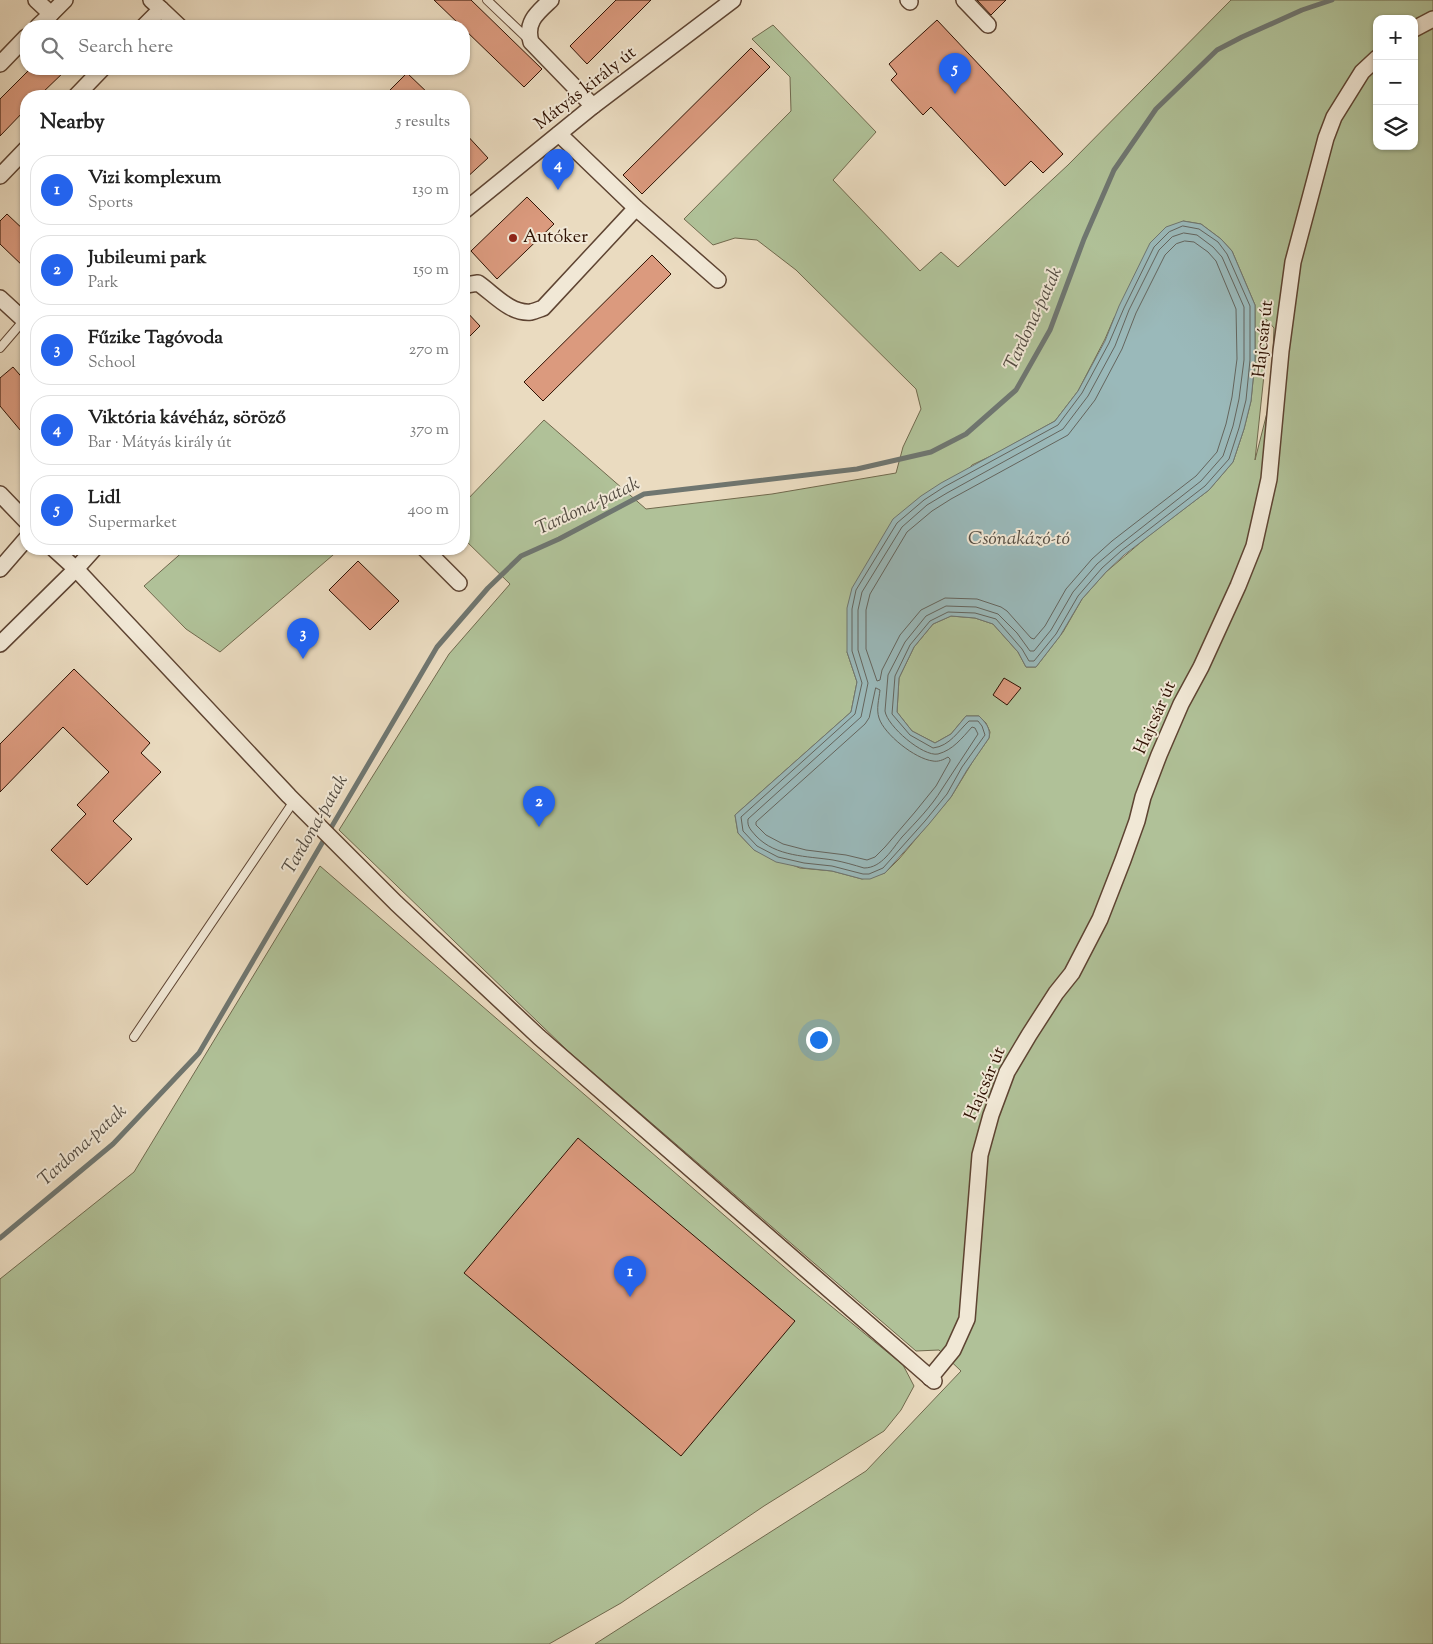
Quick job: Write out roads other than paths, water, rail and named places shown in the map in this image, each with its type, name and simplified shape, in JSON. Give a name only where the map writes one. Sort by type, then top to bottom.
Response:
[{"type":"street","points":[[36,0],[51,14]]},
{"type":"street","points":[[44,20],[65,0]]},
{"type":"street","points":[[550,0],[530,22],[528,34],[531,42],[593,106]]},
{"type":"street","name":"Mátyás király út","points":[[470,205],[593,106],[733,0]]},
{"type":"street","points":[[964,0],[988,25]]},
{"type":"street","points":[[147,20],[156,5],[172,20]]},
{"type":"street","points":[[1418,27],[1433,19]]},
{"type":"street","points":[[0,64],[20,44]]},
{"type":"street","name":"Hajcsár út","points":[[294,802],[396,903],[539,1038],[932,1380],[954,1350],[967,1319],[980,1155],[991,1115],[1007,1072],[1056,993],[1072,973],[1100,919],[1123,860],[1139,815],[1143,797],[1159,755],[1181,704],[1201,667],[1238,586],[1254,546],[1269,479],[1281,352],[1293,262],[1323,148],[1334,117],[1362,72],[1375,60]]},
{"type":"street","points":[[82,90],[96,75]]},
{"type":"street","points":[[559,134],[636,208],[718,280]]},
{"type":"street","points":[[0,176],[20,154]]},
{"type":"street","points":[[470,284],[478,283],[515,310],[531,312],[543,308],[636,208]]},
{"type":"street","points":[[0,298],[20,316]]},
{"type":"street","points":[[0,494],[20,515]]},
{"type":"street","points":[[0,569],[20,546]]},
{"type":"street","points":[[61,555],[76,569],[294,802]]},
{"type":"street","points":[[0,644],[89,555]]},
{"type":"street","points":[[431,555],[459,583]]},
{"type":"lane","points":[[487,0],[531,42]]},
{"type":"lane","points":[[0,348],[20,326]]},
{"type":"lane","points":[[134,1037],[294,802]]},
{"type":"water","name":"Csónakázó-tó","points":[[1183,221],[1201,224],[1221,239],[1232,251],[1255,305],[1255,360],[1251,401],[1233,462],[1209,490],[1124,555],[1106,572],[1082,599],[1060,636],[1036,667],[1026,667],[1018,652],[993,624],[975,618],[951,616],[933,624],[914,647],[899,678],[897,712],[912,731],[935,743],[951,734],[966,716],[979,716],[988,728],[989,738],[951,797],[885,873],[870,879],[862,879],[832,871],[776,862],[754,850],[738,833],[735,815],[851,712],[857,682],[847,652],[847,608],[852,588],[893,519],[921,496],[941,483],[1055,421],[1078,391],[1105,341],[1119,306],[1150,243],[1166,227]]},
{"type":"waterway","name":"Tardona-patak","points":[[0,1238],[113,1144],[199,1053],[437,647],[488,588],[521,556],[559,539],[644,494],[857,469],[931,452],[966,434],[1016,390],[1050,330],[1084,239],[1114,170],[1156,109],[1217,50],[1302,10],[1332,0]]},
{"type":"place","name":"Lidl","points":[[955,94]]},
{"type":"place","name":"Viktória kávéház, söröző","points":[[558,190]]},
{"type":"place","name":"Autóker","points":[[513,238]]},
{"type":"place","name":"Fűzike Tagóvoda","points":[[303,659]]},
{"type":"place","name":"Jubileumi park","points":[[539,827]]},
{"type":"place","name":"Vizi komplexum","points":[[630,1297]]}]
